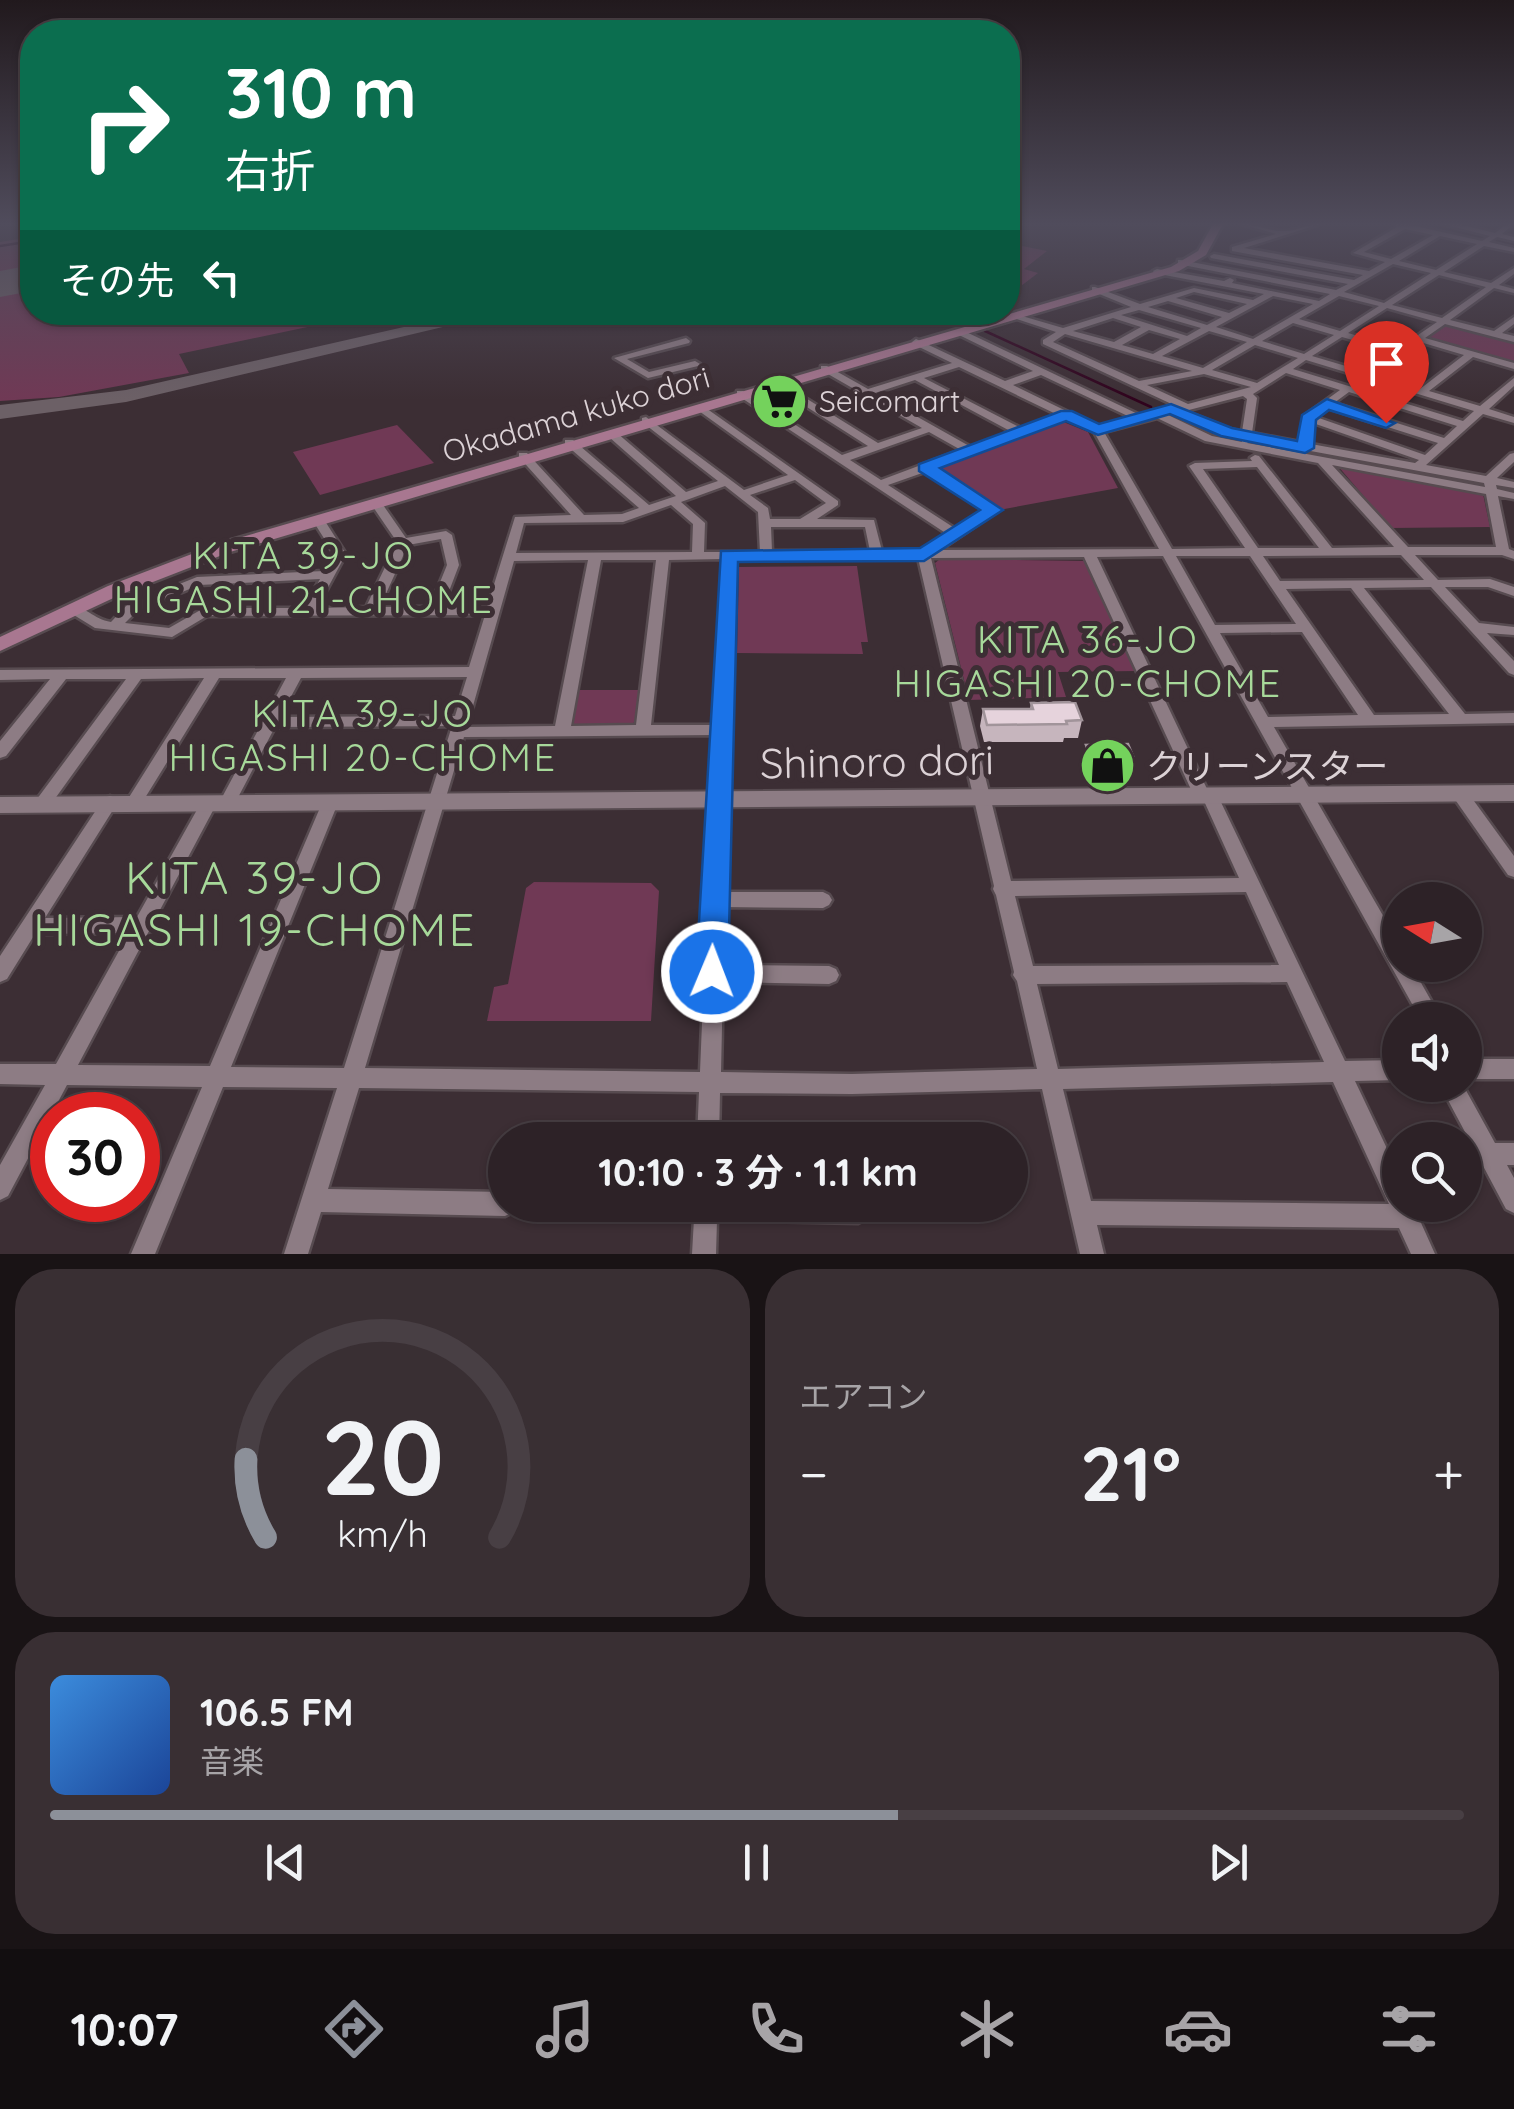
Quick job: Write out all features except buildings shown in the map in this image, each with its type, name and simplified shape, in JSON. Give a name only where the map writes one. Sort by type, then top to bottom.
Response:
[{"type":"main road","name":"Okadama kuko dori","points":[[1020,313],[1125,283]]},
{"type":"main road","name":"Okadama kuko dori","points":[[1020,316],[1099,290]]},
{"type":"main road","name":"Okadama kuko dori","points":[[0,645],[171,567],[572,444],[981,325]]},
{"type":"main road","name":"Okadama kuko dori","points":[[920,343],[991,325]]},
{"type":"main road","name":"Okadama kuko dori","points":[[572,444],[703,409],[826,370]]},
{"type":"main road","name":"Okadama kuko dori","points":[[0,638],[110,584],[172,559],[526,458]]},
{"type":"street","points":[[1218,283],[1319,304]]},
{"type":"street","points":[[1285,283],[1514,339]]},
{"type":"street","points":[[1140,384],[1204,372],[1355,283]]},
{"type":"street","points":[[1098,430],[1260,387],[1423,283]]},
{"type":"street","points":[[1478,283],[1514,291]]},
{"type":"street","points":[[1368,376],[1497,283]]},
{"type":"street","points":[[1099,290],[1209,328],[1514,420]]},
{"type":"street","points":[[1256,303],[1194,290],[1063,331],[1046,342],[1140,384],[1205,425],[1246,441],[1322,461],[1490,486],[1514,485]]},
{"type":"street","points":[[1154,358],[1273,294]]},
{"type":"street","points":[[1166,298],[1229,316]]},
{"type":"street","points":[[1110,315],[1188,339]]},
{"type":"street","points":[[1020,318],[1260,387]]},
{"type":"street","points":[[1292,320],[1402,352]]},
{"type":"street","points":[[1496,334],[1514,320]]},
{"type":"street","points":[[1114,346],[1147,326]]},
{"type":"street","points":[[962,334],[1140,418]]},
{"type":"street","points":[[1419,339],[1514,366]]},
{"type":"street","points":[[686,341],[620,358],[648,375],[695,364]]},
{"type":"street","points":[[920,343],[1098,430],[1382,932]]},
{"type":"street","points":[[1422,392],[1471,354]]},
{"type":"street","points":[[868,392],[961,363]]},
{"type":"street","points":[[826,370],[970,451]]},
{"type":"street","points":[[1286,370],[1464,426]]},
{"type":"street","points":[[1004,385],[1042,372]]},
{"type":"street","points":[[916,377],[1020,432]]},
{"type":"street","points":[[1155,413],[1209,439],[1422,463],[1514,381]]},
{"type":"street","points":[[780,386],[877,446]]},
{"type":"street","points":[[1305,448],[1308,418],[1347,389]]},
{"type":"street","points":[[1245,393],[1252,398],[1246,441],[1259,464],[1329,552]]},
{"type":"street","points":[[743,395],[955,534]]},
{"type":"street","points":[[1327,404],[1446,442]]},
{"type":"street","points":[[703,409],[834,503],[803,523]]},
{"type":"street","points":[[881,484],[1066,415]]},
{"type":"street","points":[[1308,418],[1514,496]]},
{"type":"street","points":[[649,422],[764,512],[766,555]]},
{"type":"street","points":[[842,459],[931,428]]},
{"type":"street","points":[[613,435],[679,499],[698,523],[698,556]]},
{"type":"street","points":[[572,444],[647,510]]},
{"type":"street","points":[[1490,486],[1514,456]]},
{"type":"street","points":[[526,458],[581,519]]},
{"type":"street","points":[[1322,461],[1514,670]]},
{"type":"street","points":[[1259,464],[1195,466],[1369,720]]},
{"type":"street","points":[[924,554],[993,510],[926,468]]},
{"type":"street","points":[[742,494],[797,476]]},
{"type":"street","points":[[296,1254],[438,802],[519,520],[623,518],[727,482]]},
{"type":"street","points":[[511,557],[1508,553],[1490,486]]},
{"type":"street","points":[[377,504],[403,542]]},
{"type":"street","points":[[1497,519],[1514,524]]},
{"type":"street","points":[[308,612],[340,554],[319,521]]},
{"type":"street","points":[[765,523],[870,524],[877,555]]},
{"type":"street","points":[[403,542],[446,535],[453,565],[435,612]]},
{"type":"street","points":[[371,612],[403,542]]},
{"type":"street","points":[[924,554],[1092,1254]]},
{"type":"street","points":[[1089,554],[1252,885],[1382,1163]]},
{"type":"street","points":[[562,731],[596,556]]},
{"type":"street","points":[[643,731],[663,556]]},
{"type":"street","points":[[708,1122],[728,556]]},
{"type":"street","points":[[114,626],[132,608],[197,580],[328,575]]},
{"type":"street","points":[[1354,584],[1461,719]]},
{"type":"street","points":[[1277,585],[1490,584],[1514,592]]},
{"type":"street","points":[[74,609],[96,624],[172,633],[204,612],[494,611]]},
{"type":"street","points":[[1475,627],[1514,630]]},
{"type":"street","points":[[1210,629],[1304,628]]},
{"type":"street","points":[[0,674],[476,672]]},
{"type":"street","points":[[0,1188],[145,924],[296,673]]},
{"type":"street","points":[[0,752],[62,674]]},
{"type":"street","points":[[43,803],[137,674]]},
{"type":"street","points":[[134,802],[216,674]]},
{"type":"street","points":[[1263,722],[1514,718]]},
{"type":"street","points":[[270,722],[562,731],[722,730]]},
{"type":"street","name":"Shinoro dori","points":[[0,804],[1514,793]]},
{"type":"street","points":[[1460,794],[1514,870]]},
{"type":"street","points":[[0,973],[110,802]]},
{"type":"street","points":[[143,1254],[330,803]]},
{"type":"street","points":[[1002,889],[1252,885]]},
{"type":"street","points":[[714,899],[822,900]]},
{"type":"street","points":[[31,926],[145,924]]},
{"type":"street","points":[[712,972],[829,975]]},
{"type":"street","points":[[1023,974],[1294,973]]},
{"type":"street","points":[[1482,1068],[1514,1068]]},
{"type":"street","points":[[0,1074],[709,1084],[1050,1081],[1382,1071]]},
{"type":"street","points":[[1460,1102],[1514,1201]]},
{"type":"street","points":[[1488,1154],[1514,1154]]},
{"type":"street","points":[[312,1200],[488,1204]]},
{"type":"street","points":[[1082,1213],[1382,1208]]},
{"type":"street","points":[[704,1254],[705,1222]]},
{"type":"street","points":[[1409,1222],[1424,1254]]},
{"type":"shaded area","points":[[20,290],[20,325],[317,325],[179,354],[189,373],[59,397],[0,401],[0,294]]},
{"type":"shaded area","points":[[1446,324],[1514,341],[1514,363],[1427,338]]},
{"type":"shaded area","points":[[1061,421],[1088,432],[1118,488],[999,510],[934,469]]},
{"type":"shaded area","points":[[397,425],[434,463],[320,495],[293,452]]},
{"type":"shaded area","points":[[1337,465],[1478,491],[1483,494],[1490,527],[1391,528]]},
{"type":"shaded area","points":[[940,559],[1088,561],[1137,671],[1058,672],[1066,697],[969,700],[935,563]]},
{"type":"shaded area","points":[[857,566],[868,642],[861,642],[863,654],[737,653],[739,567]]},
{"type":"shaded area","points":[[578,690],[641,690],[637,720],[631,725],[575,726],[572,722]]},
{"type":"shaded area","points":[[534,882],[651,883],[659,891],[651,1021],[487,1021],[494,987],[508,984],[526,888]]},
{"type":"waterway","points":[[985,331],[1151,407]]},
{"type":"waterway","points":[[1175,418],[1210,435],[1236,440]]},
{"type":"waterway","points":[[1254,443],[1479,484]]},
{"type":"waterway","points":[[1501,488],[1514,490]]},
{"type":"taxiway","points":[[0,412],[126,396],[440,325]]},
{"type":"runway","points":[[0,284],[8,283]]},
{"type":"place","name":"Seicomart","points":[[780,401]]},
{"type":"place","name":"クリーンスター","points":[[1107,766]]},
{"type":"district","name":"KITA 39-JO HIGASHI 21-CHOME","points":[[304,577]]},
{"type":"district","name":"KITA 36-JO HIGASHI 20-CHOME","points":[[1088,661]]},
{"type":"district","name":"KITA 39-JO HIGASHI 20-CHOME","points":[[363,734]]},
{"type":"district","name":"KITA 39-JO HIGASHI 19-CHOME","points":[[255,903]]},
{"type":"route","points":[[712,972],[728,556],[924,554],[993,510],[926,468],[1066,415],[1098,430],[1171,409],[1227,432],[1305,448],[1308,418],[1327,404],[1386,423]]}]
